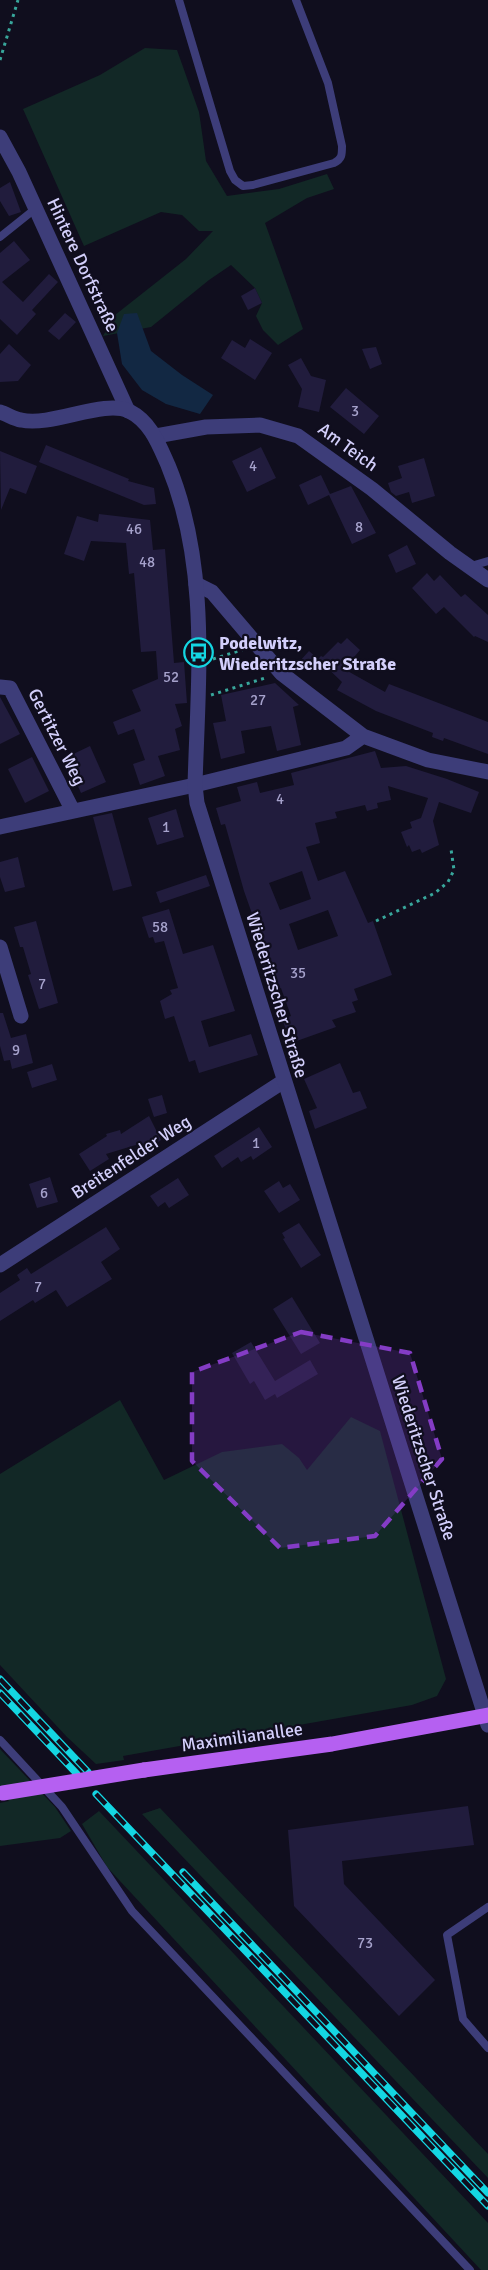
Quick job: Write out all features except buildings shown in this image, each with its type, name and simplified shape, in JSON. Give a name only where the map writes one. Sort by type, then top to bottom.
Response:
[{"type":"main road","name":"Maximilianallee","points":[[2,1793],[487,1718]]},
{"type":"street","name":"Hintere Dorfstraße","points":[[0,137],[19,172],[128,411]]},
{"type":"street","points":[[0,412],[22,420],[50,420],[110,408],[128,411]]},
{"type":"street","name":"Wiederitzscher Straße","points":[[128,411],[156,436],[176,486],[189,528],[196,584],[199,663],[195,785],[197,803],[487,1718]]},
{"type":"street","name":"Am Teich","points":[[156,436],[206,427],[260,425],[298,436],[372,489],[488,580]]},
{"type":"street","points":[[196,584],[212,592],[281,674],[363,736],[428,760],[488,772]]},
{"type":"street","name":"Gertitzer Weg","points":[[0,687],[10,688],[73,811]]},
{"type":"street","name":"Gertitzer Weg","points":[[0,827],[195,785],[346,748],[363,736]]},
{"type":"street","points":[[0,947],[21,1016]]},
{"type":"street","name":"Breitenfelder Weg","points":[[0,1265],[284,1081]]},
{"type":"lane","points":[[179,0],[230,171],[235,180],[243,186],[334,163],[342,156],[342,146],[328,83],[296,0]]},
{"type":"lane","points":[[0,237],[35,209]]},
{"type":"lane","points":[[469,567],[488,561]]},
{"type":"lane","points":[[0,1740],[62,1807],[132,1911],[470,2270]]},
{"type":"lane","points":[[488,1907],[447,1935],[463,2019],[488,2048]]},
{"type":"path","points":[[0,60],[18,0]]},
{"type":"path","points":[[199,663],[258,645]]},
{"type":"path","points":[[198,699],[281,674]]},
{"type":"path","points":[[376,921],[443,887],[454,870],[451,849]]},
{"type":"highlighted area","points":[[301,1332],[410,1353],[442,1459],[375,1536],[280,1548],[192,1461],[192,1372]]},
{"type":"green space","points":[[145,48],[177,50],[199,112],[206,161],[227,196],[279,189],[327,174],[334,189],[307,198],[265,223],[303,329],[278,345],[263,330],[256,316],[262,303],[255,288],[231,265],[151,327],[103,336],[115,315],[186,259],[213,231],[199,231],[182,215],[161,212],[84,246],[23,109],[100,75]]},
{"type":"green space","points":[[120,1400],[164,1480],[222,1452],[282,1444],[299,1458],[307,1470],[351,1417],[380,1431],[446,1679],[437,1696],[412,1705],[123,1756],[124,1760],[96,1764],[67,1737],[0,1665],[0,1474]]},
{"type":"green space","points":[[0,1749],[55,1807],[71,1831],[60,1838],[0,1846],[0,1803],[9,1801],[0,1789]]},
{"type":"green space","points":[[160,1808],[488,2154],[488,2178],[142,1814]]},
{"type":"green space","points":[[99,1811],[488,2223],[488,2270],[481,2270],[107,1867],[82,1824]]},
{"type":"water","points":[[137,313],[151,351],[213,395],[200,414],[166,404],[142,390],[122,364],[117,333],[124,314]]},
{"type":"railway","points":[[0,1679],[88,1772]]},
{"type":"railway","points":[[0,1693],[77,1774]]},
{"type":"railway","points":[[96,1794],[488,2206]]},
{"type":"railway","points":[[183,1872],[488,2193]]},
{"type":"place","name":"Podelwitz, Wiederitzscher Straße","points":[[198,653]]}]
